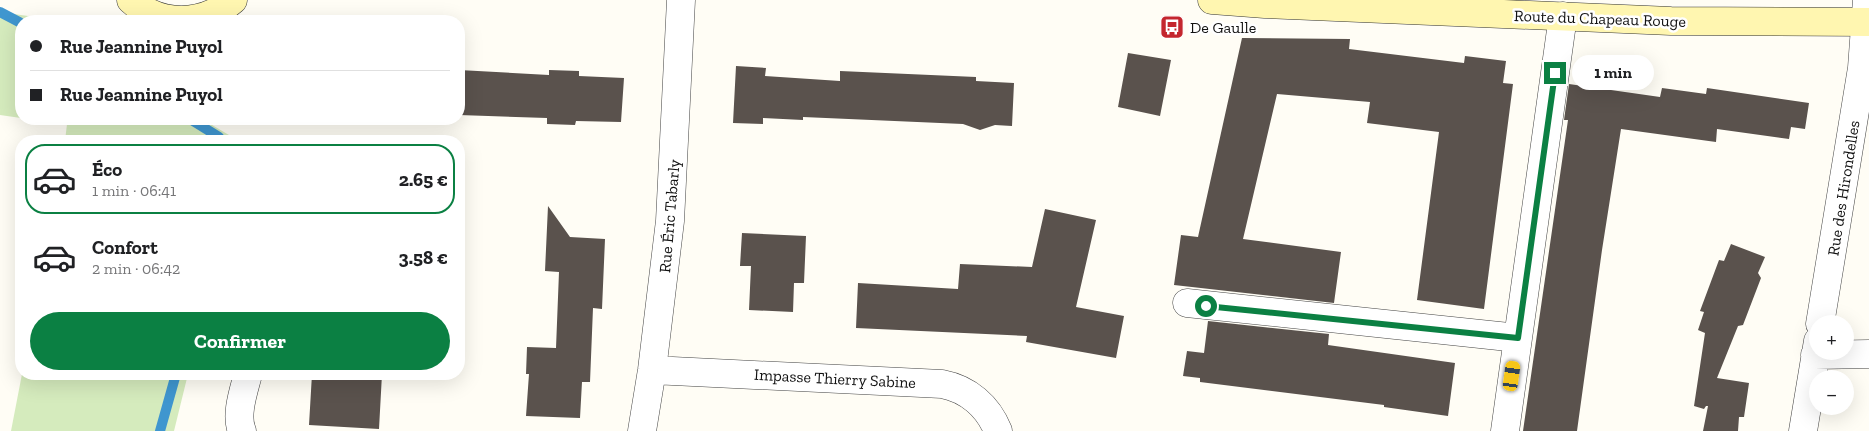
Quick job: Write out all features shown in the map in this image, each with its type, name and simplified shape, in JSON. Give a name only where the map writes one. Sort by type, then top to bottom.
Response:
[{"type":"street","points":[[209,15],[233,0]]},
{"type":"street","name":"Rue Éric Tabarly","points":[[642,431],[652,370],[671,214],[681,0]]},
{"type":"street","name":"Route du Chapeau Rouge","points":[[1212,0],[1722,22],[1867,14]]},
{"type":"street","points":[[131,1],[156,15]]},
{"type":"street","name":"Rue des Hirondelles","points":[[1821,315],[1862,68],[1867,14]]},
{"type":"street","points":[[1505,431],[1562,16]]},
{"type":"street","points":[[1187,304],[1518,338]]},
{"type":"street","points":[[1854,352],[1869,354]]},
{"type":"street","points":[[1803,431],[1814,360]]},
{"type":"street","name":"Impasse Thierry Sabine","points":[[652,370],[942,384],[953,386],[972,396],[987,411],[998,431]]},
{"type":"street","points":[[242,431],[240,427],[240,409],[247,380]]},
{"type":"green space","points":[[0,12],[21,15],[15,15],[15,117],[0,115]]},
{"type":"green space","points":[[67,125],[212,125],[229,135],[66,135]]},
{"type":"green space","points":[[21,380],[187,380],[174,431],[11,431]]},
{"type":"building","points":[[1242,38],[1350,39],[1349,49],[1464,63],[1465,56],[1506,61],[1503,83],[1513,84],[1484,309],[1417,300],[1439,132],[1367,123],[1370,102],[1277,94],[1243,239],[1341,252],[1334,303],[1174,285],[1181,235],[1198,237]]},
{"type":"building","points":[[1128,53],[1171,60],[1160,116],[1118,107]]},
{"type":"building","points":[[736,66],[766,68],[765,76],[840,81],[840,71],[976,77],[976,81],[1014,83],[1012,126],[995,125],[980,130],[963,124],[803,117],[803,120],[763,118],[763,124],[733,123]]},
{"type":"building","points":[[465,70],[549,75],[549,70],[579,71],[579,76],[624,78],[621,122],[576,121],[575,125],[547,124],[547,118],[465,115]]},
{"type":"building","points":[[1569,84],[1660,97],[1662,88],[1706,94],[1707,88],[1809,103],[1805,129],[1791,127],[1789,139],[1717,129],[1716,142],[1621,129],[1577,431],[1523,431],[1568,120],[1564,120]]},
{"type":"building","points":[[548,206],[570,237],[605,239],[602,309],[593,308],[590,382],[582,382],[580,418],[526,416],[529,374],[526,374],[527,347],[556,348],[559,272],[545,271]]},
{"type":"building","points":[[1045,209],[1096,220],[1076,307],[1124,316],[1116,358],[1026,342],[1027,336],[856,328],[858,283],[958,289],[960,264],[1032,267]]},
{"type":"building","points":[[742,233],[806,236],[804,283],[794,283],[793,312],[749,310],[751,266],[740,266]]},
{"type":"building","points":[[1731,244],[1765,257],[1758,273],[1761,278],[1743,325],[1738,326],[1717,378],[1749,383],[1744,417],[1739,417],[1738,431],[1703,431],[1708,406],[1704,409],[1694,406],[1705,333],[1698,330],[1704,312],[1700,311],[1719,260],[1724,261]]},
{"type":"building","points":[[1208,321],[1329,334],[1328,345],[1455,363],[1448,416],[1384,407],[1384,405],[1200,382],[1200,378],[1183,376],[1187,351],[1204,353]]},
{"type":"building","points":[[312,380],[382,380],[379,429],[309,425]]},
{"type":"waterway","points":[[0,12],[15,20]]},
{"type":"waterway","points":[[200,125],[216,135]]},
{"type":"waterway","points":[[160,431],[174,380]]},
{"type":"place","name":"De Gaulle","points":[[1172,27]]},
{"type":"route","points":[[1206,306],[1518,338],[1555,73]]}]
